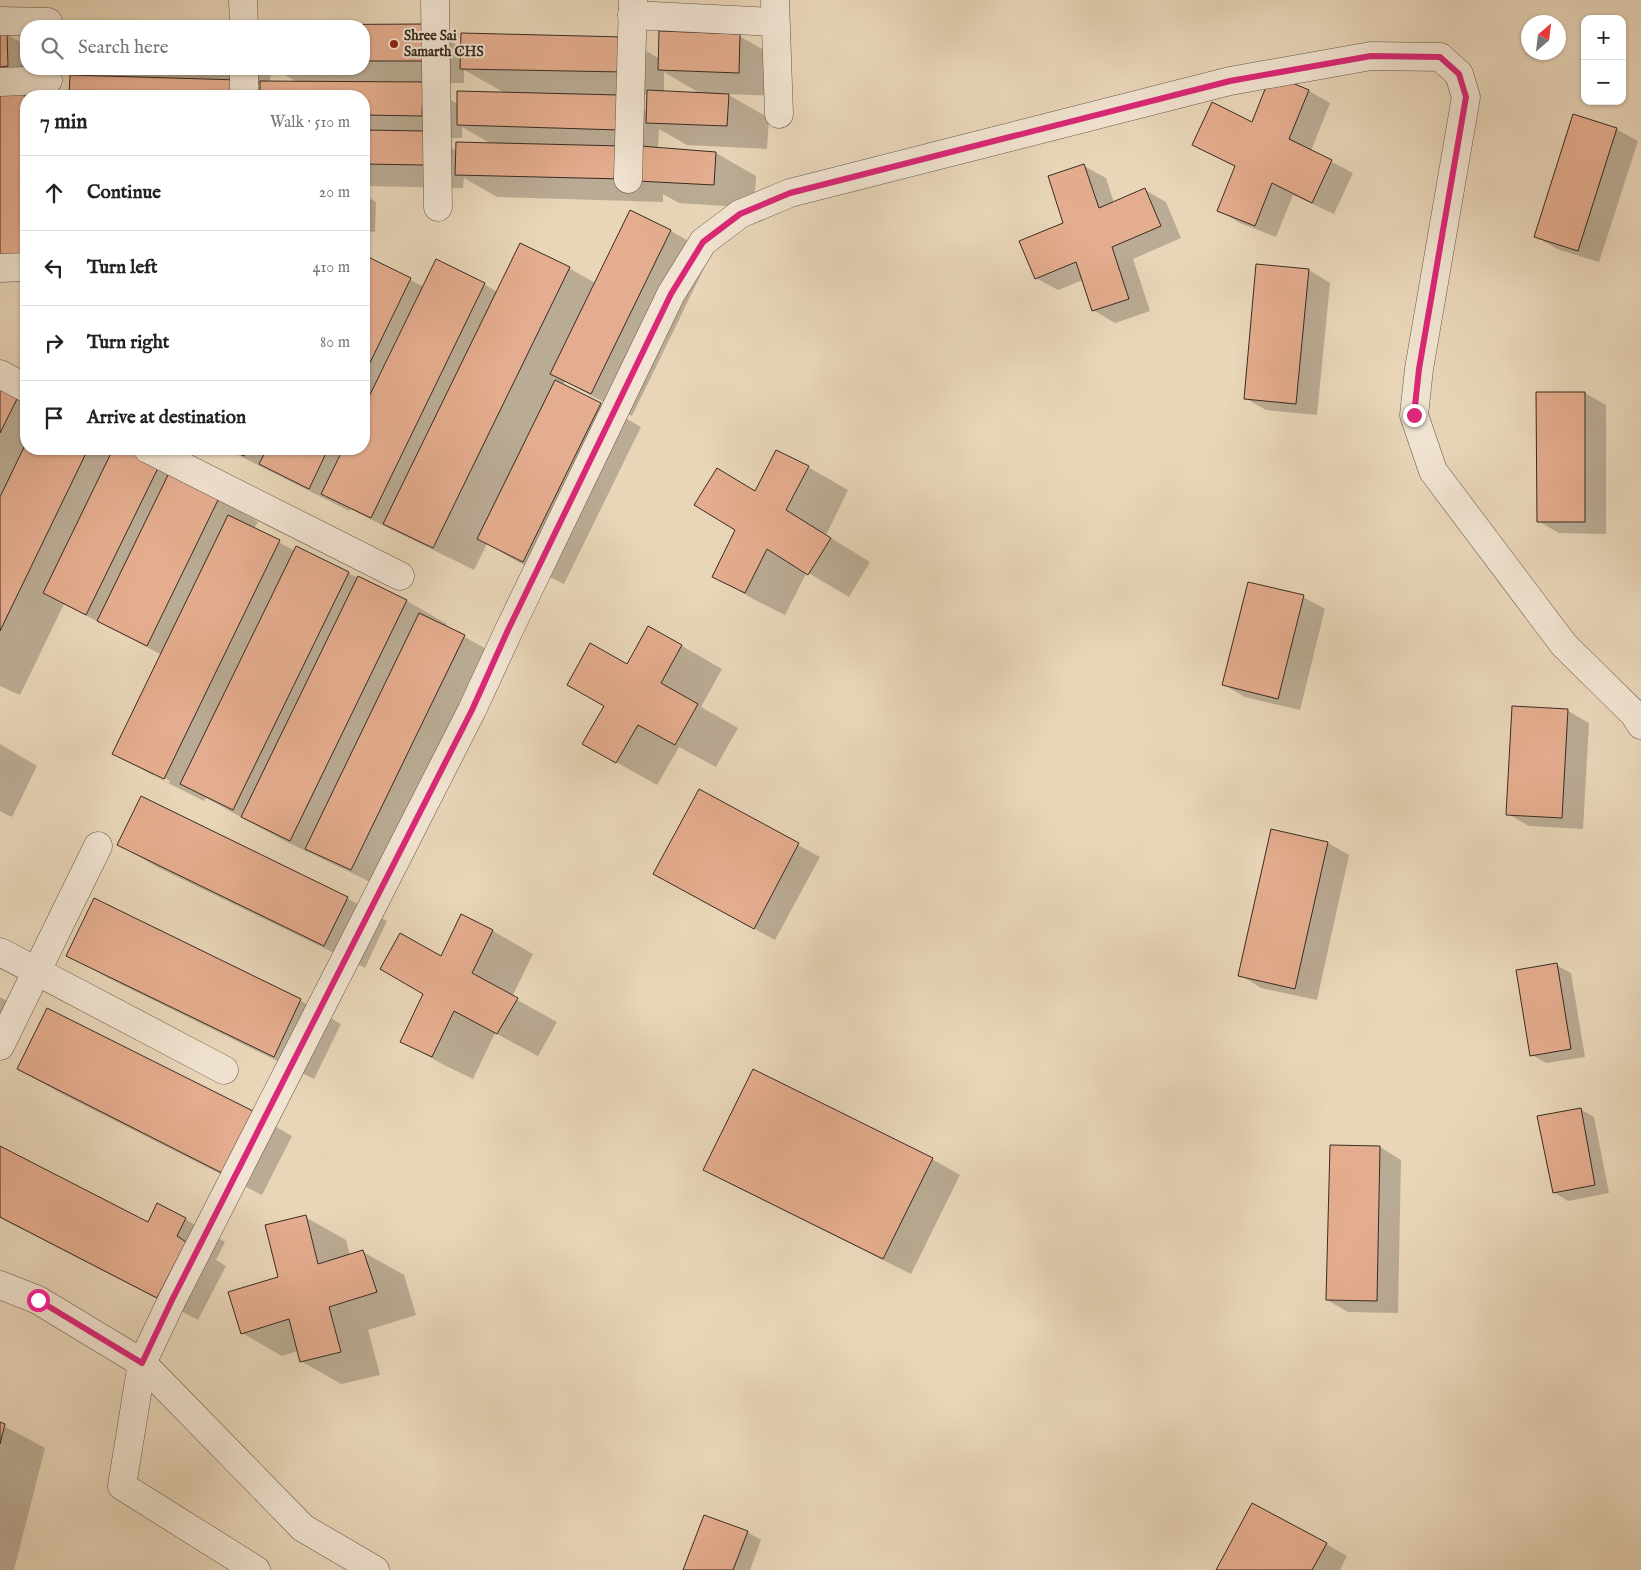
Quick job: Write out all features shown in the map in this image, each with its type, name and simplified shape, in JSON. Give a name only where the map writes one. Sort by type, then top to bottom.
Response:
[{"type":"street","points":[[243,0],[244,20]]},
{"type":"street","points":[[435,0],[438,207]]},
{"type":"street","points":[[628,179],[632,7],[775,11],[778,114]]},
{"type":"street","points":[[0,21],[48,16]]},
{"type":"street","points":[[256,1570],[122,1486],[142,1363],[172,1300],[472,710],[508,630],[671,294],[703,242],[740,214],[790,193],[1230,81],[1371,56],[1440,57],[1459,74],[1466,97],[1419,369],[1414,415],[1433,471],[1564,644],[1634,714],[1641,725]]},
{"type":"street","points":[[244,75],[244,90]]},
{"type":"street","points":[[0,82],[48,82]]},
{"type":"street","points":[[0,268],[20,267]]},
{"type":"street","points":[[0,374],[20,385]]},
{"type":"street","points":[[160,455],[400,576]]},
{"type":"street","points":[[0,1046],[98,846]]},
{"type":"street","points":[[0,952],[224,1070]]},
{"type":"street","points":[[0,1285],[38,1300],[142,1363],[303,1528],[375,1570]]},
{"type":"building","name":"Shree Sai Samarth CHS","points":[[370,24],[424,24],[424,61],[370,61]]},
{"type":"building","points":[[659,31],[740,34],[739,73],[658,70]]},
{"type":"building","points":[[0,33],[7,33],[8,66],[0,67]]},
{"type":"building","points":[[461,33],[624,37],[624,72],[460,69]]},
{"type":"building","points":[[1271,74],[1309,90],[1289,139],[1332,160],[1312,203],[1272,183],[1255,226],[1217,211],[1235,166],[1192,145],[1212,102],[1252,122]]},
{"type":"building","points":[[70,75],[240,80],[239,90],[69,90]]},
{"type":"building","points":[[260,81],[423,82],[422,116],[370,115],[370,90],[260,90]]},
{"type":"building","points":[[25,88],[25,90],[20,90],[20,256],[0,257],[0,89]]},
{"type":"building","points":[[647,90],[729,94],[727,126],[646,123]]},
{"type":"building","points":[[457,91],[619,95],[619,130],[457,125]]},
{"type":"building","points":[[1573,114],[1617,128],[1578,251],[1534,237]]},
{"type":"building","points":[[370,130],[424,131],[424,165],[370,164]]},
{"type":"building","points":[[456,142],[623,146],[623,179],[455,175]]},
{"type":"building","points":[[640,146],[716,152],[714,185],[637,181]]},
{"type":"building","points":[[1084,164],[1099,208],[1145,188],[1161,226],[1112,247],[1129,299],[1092,311],[1076,262],[1035,279],[1019,241],[1063,223],[1048,176]]},
{"type":"building","points":[[630,210],[671,230],[591,394],[550,374]]},
{"type":"building","points":[[520,243],[570,267],[433,548],[383,524]]},
{"type":"building","points":[[370,258],[411,278],[370,363]]},
{"type":"building","points":[[436,259],[485,283],[371,518],[321,494],[340,455],[370,455],[370,395]]},
{"type":"building","points":[[1256,264],[1309,269],[1296,404],[1244,399]]},
{"type":"building","points":[[555,380],[601,403],[523,562],[477,539]]},
{"type":"building","points":[[0,381],[20,391],[20,393],[0,433]]},
{"type":"building","points":[[1536,392],[1585,392],[1585,522],[1537,522]]},
{"type":"building","points":[[776,450],[809,466],[786,510],[831,538],[808,575],[767,549],[745,593],[712,577],[735,530],[694,505],[717,468],[755,491]]},
{"type":"building","points":[[20,455],[85,455],[0,631],[0,497]]},
{"type":"building","points":[[110,455],[141,455],[160,464],[86,615],[43,593]]},
{"type":"building","points":[[264,455],[325,455],[309,489],[259,464]]},
{"type":"building","points":[[169,473],[219,498],[147,646],[97,621]]},
{"type":"building","points":[[228,515],[280,540],[164,779],[112,754]]},
{"type":"building","points":[[296,546],[349,572],[233,810],[180,784]]},
{"type":"building","points":[[358,576],[407,600],[290,841],[241,817]]},
{"type":"building","points":[[1248,582],[1304,595],[1278,699],[1222,685]]},
{"type":"building","points":[[419,613],[465,635],[351,870],[305,849]]},
{"type":"building","points":[[648,626],[682,645],[661,683],[698,704],[675,745],[638,725],[616,763],[582,744],[604,706],[567,685],[590,643],[627,664]]},
{"type":"building","points":[[1512,706],[1568,709],[1562,818],[1506,815]]},
{"type":"building","points":[[699,789],[799,843],[754,929],[653,874]]},
{"type":"building","points":[[141,796],[348,897],[324,946],[117,845]]},
{"type":"building","points":[[1271,829],[1328,842],[1295,989],[1238,976]]},
{"type":"building","points":[[94,898],[301,999],[274,1057],[66,956]]},
{"type":"building","points":[[461,914],[493,930],[472,973],[518,998],[497,1034],[454,1011],[432,1057],[400,1042],[423,994],[380,969],[400,933],[441,956]]},
{"type":"building","points":[[1557,963],[1571,1049],[1530,1056],[1516,970]]},
{"type":"building","points":[[47,1008],[253,1111],[222,1173],[17,1069]]},
{"type":"building","points":[[753,1069],[933,1158],[883,1259],[703,1170]]},
{"type":"building","points":[[1581,1108],[1595,1185],[1553,1193],[1537,1116]]},
{"type":"building","points":[[1330,1145],[1380,1146],[1377,1301],[1326,1300]]},
{"type":"building","points":[[0,1146],[148,1222],[157,1203],[186,1218],[177,1236],[186,1242],[157,1298],[0,1217]]},
{"type":"building","points":[[306,1215],[318,1264],[363,1250],[377,1292],[329,1307],[341,1352],[300,1362],[289,1319],[241,1334],[228,1292],[278,1277],[265,1225]]},
{"type":"building","points":[[0,1422],[5,1424],[0,1444]]},
{"type":"building","points":[[1252,1503],[1327,1543],[1312,1570],[1216,1570]]},
{"type":"building","points":[[704,1515],[748,1531],[733,1570],[683,1570]]},
{"type":"place","name":"Shree Sai Samarth CHS","points":[[394,44]]},
{"type":"route","points":[[38,1300],[142,1363],[172,1300],[472,710],[508,630],[671,294],[703,242],[740,214],[790,193],[1230,81],[1371,56],[1440,57],[1459,74],[1466,97],[1419,369],[1414,415]]}]
